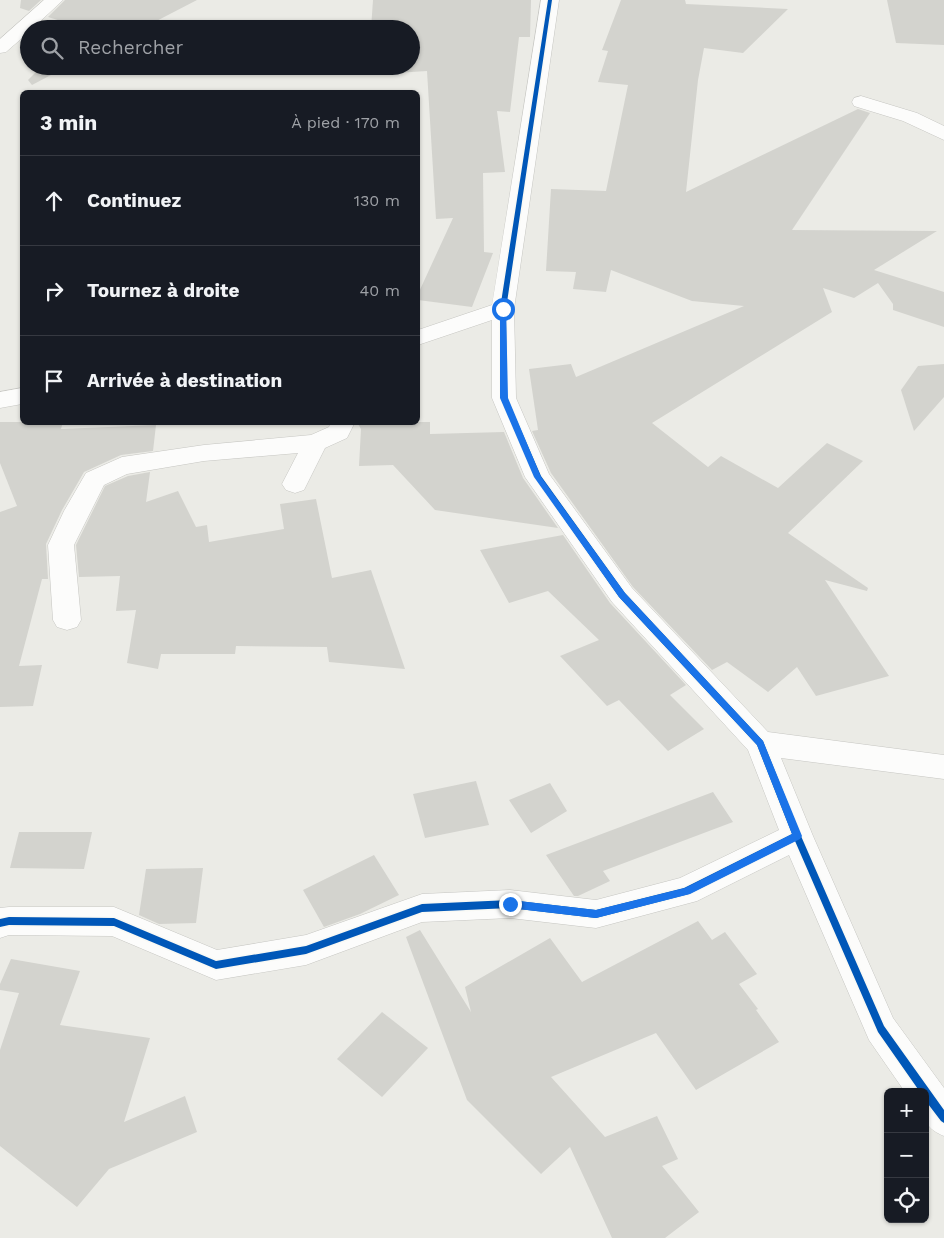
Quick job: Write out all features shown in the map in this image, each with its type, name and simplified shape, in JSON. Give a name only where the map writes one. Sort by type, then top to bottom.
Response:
[{"type":"street","points":[[32,20],[54,0]]},
{"type":"street","points":[[550,0],[503,309],[504,398],[538,477],[622,595],[760,744],[797,836],[881,1029],[944,1118]]},
{"type":"street","points":[[0,48],[20,30]]},
{"type":"street","points":[[861,102],[910,117],[944,134]]},
{"type":"street","points":[[420,337],[503,309]]},
{"type":"street","points":[[0,382],[20,381]]},
{"type":"street","points":[[0,400],[20,396]]},
{"type":"street","points":[[68,620],[61,545],[95,479],[122,466],[132,464],[204,453],[315,443],[338,432],[342,425]]},
{"type":"street","points":[[295,484],[315,443]]},
{"type":"street","points":[[760,744],[944,767]]},
{"type":"street","points":[[0,923],[9,921],[114,922],[216,965],[306,950],[422,908],[510,904],[596,914],[686,891],[797,836]]},
{"type":"building","points":[[21,0],[41,0],[29,11],[20,8]]},
{"type":"building","points":[[65,0],[197,0],[158,20],[58,20],[48,17]]},
{"type":"building","points":[[373,0],[531,0],[530,37],[519,37],[510,112],[497,111],[505,172],[483,173],[484,252],[493,253],[472,307],[420,300],[420,290],[453,218],[436,219],[427,71],[420,71],[420,20],[372,20]]},
{"type":"building","points":[[621,0],[685,0],[686,4],[788,9],[743,53],[704,48],[698,80],[686,192],[858,109],[870,113],[792,230],[937,231],[874,270],[944,292],[944,327],[893,310],[893,304],[878,283],[854,298],[823,288],[832,312],[652,423],[708,467],[721,456],[778,488],[827,443],[863,461],[788,533],[868,588],[867,591],[825,580],[889,676],[816,696],[797,667],[768,692],[727,662],[712,670],[633,587],[551,473],[532,431],[538,430],[529,369],[571,364],[576,377],[744,306],[692,301],[611,270],[606,292],[573,289],[576,272],[546,271],[551,189],[606,191],[628,85],[598,82],[608,51],[602,50]]},
{"type":"building","points":[[887,0],[944,0],[944,45],[896,43]]},
{"type":"building","points":[[33,75],[51,75],[32,85],[28,80]]},
{"type":"building","points":[[944,364],[944,397],[914,431],[901,390],[918,366]]},
{"type":"building","points":[[0,422],[20,422],[20,425],[62,425],[61,429],[156,425],[153,451],[121,455],[84,472],[62,510],[46,544],[48,579],[42,579],[19,666],[42,665],[33,706],[0,707],[0,512],[17,506],[0,463]]},
{"type":"building","points":[[420,422],[430,422],[430,434],[504,432],[523,478],[558,528],[435,510],[393,465],[359,466],[361,429],[359,425],[420,425]]},
{"type":"building","points":[[150,472],[146,502],[178,491],[196,527],[207,525],[209,542],[284,529],[280,504],[316,499],[332,578],[371,570],[405,669],[329,662],[327,647],[236,646],[235,654],[161,654],[158,669],[127,663],[136,610],[116,611],[120,576],[79,577],[76,545],[105,486],[128,476]]},
{"type":"building","points":[[563,535],[610,603],[686,685],[670,695],[704,729],[668,751],[619,700],[607,706],[560,656],[599,640],[548,591],[509,603],[480,550]]},
{"type":"building","points":[[476,781],[489,825],[425,838],[413,794]]},
{"type":"building","points":[[550,783],[567,811],[531,833],[509,800]]},
{"type":"building","points":[[713,792],[733,822],[603,871],[610,881],[578,896],[574,896],[546,855]]},
{"type":"building","points":[[19,832],[92,832],[84,869],[10,868]]},
{"type":"building","points":[[374,855],[399,895],[360,914],[324,927],[303,890]]},
{"type":"building","points":[[203,868],[196,923],[159,924],[139,915],[146,869]]},
{"type":"building","points":[[698,921],[712,940],[725,932],[757,974],[739,984],[779,1042],[696,1090],[656,1033],[551,1077],[605,1137],[657,1116],[678,1159],[662,1166],[699,1212],[665,1238],[612,1238],[570,1147],[541,1174],[467,1100],[406,937],[420,930],[471,1012],[465,987],[550,938],[582,982]]},
{"type":"building","points":[[11,959],[80,971],[60,1025],[150,1038],[124,1122],[185,1096],[197,1132],[109,1169],[77,1207],[0,1146],[0,1050],[19,993],[0,990],[0,984]]},
{"type":"building","points":[[382,1012],[428,1048],[382,1097],[337,1059]]},
{"type":"cycle path","points":[[550,0],[503,309],[504,398],[538,477],[622,595],[760,743],[797,836],[881,1029],[944,1118]]},
{"type":"cycle path","points":[[0,923],[9,921],[114,922],[216,965],[306,950],[422,908],[510,904],[596,914],[686,891],[797,836]]},
{"type":"route","points":[[503,309],[504,398],[538,477],[622,595],[760,744],[797,836],[686,891],[596,914],[510,904]]}]
